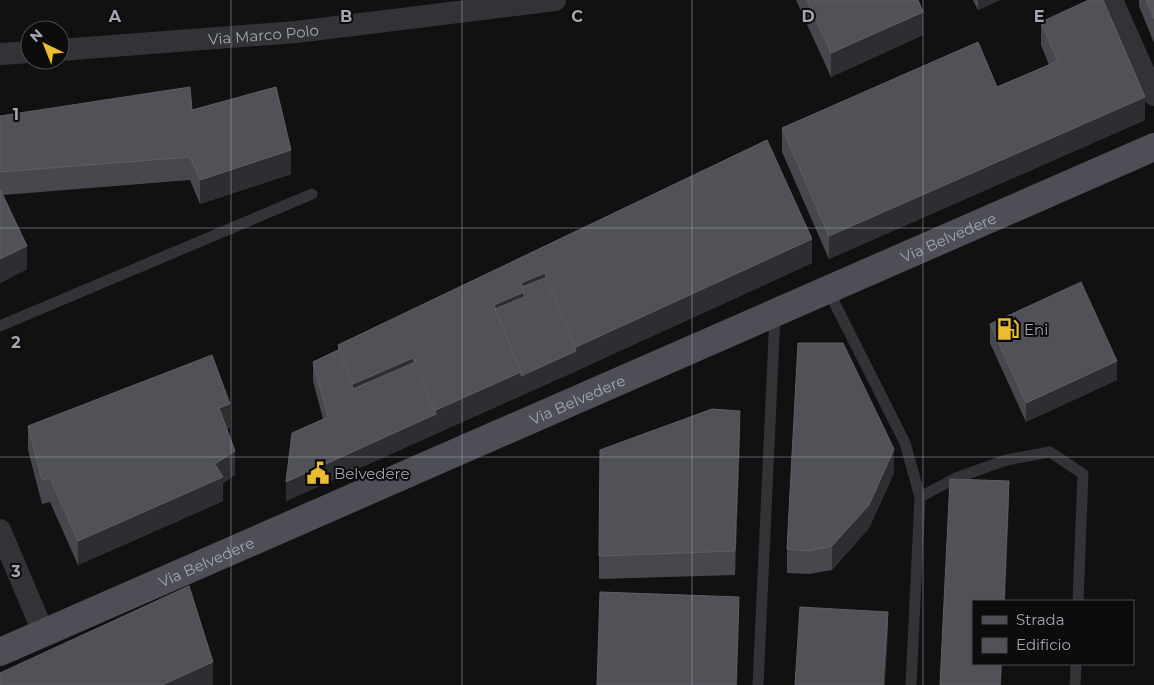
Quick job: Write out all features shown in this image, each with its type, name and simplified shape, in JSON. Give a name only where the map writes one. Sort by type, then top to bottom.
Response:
[{"type":"main road","name":"Via Belvedere","points":[[0,652],[1154,147]]},
{"type":"street","name":"Via Marco Polo","points":[[70,49],[296,32],[555,0]]},
{"type":"street","points":[[1112,0],[1154,95]]},
{"type":"street","points":[[0,54],[20,53]]},
{"type":"street","points":[[0,530],[44,634]]},
{"type":"lane","points":[[0,326],[312,194]]},
{"type":"lane","points":[[828,290],[905,443],[920,497],[911,685]]},
{"type":"lane","points":[[758,685],[775,313]]},
{"type":"lane","points":[[920,497],[956,478],[998,463],[1050,452],[1083,474],[1078,600]]},
{"type":"lane","points":[[1075,685],[1076,665]]},
{"type":"building","points":[[807,0],[918,0],[923,12],[831,53]]},
{"type":"building","points":[[1089,0],[1103,0],[1145,97],[829,236],[782,128],[978,42],[997,87],[1058,61],[1041,22]]},
{"type":"building","points":[[1146,0],[1154,0],[1154,19]]},
{"type":"building","points":[[190,87],[192,110],[276,87],[291,150],[200,180],[190,157],[0,172],[0,116]]},
{"type":"building","points":[[767,140],[812,239],[576,347],[545,273],[521,283],[524,292],[494,305],[521,372],[436,410],[413,358],[353,384],[338,345]]},
{"type":"building","points":[[0,189],[27,246],[0,259]]},
{"type":"building","points":[[545,278],[576,351],[521,376],[495,309],[524,297],[522,287]]},
{"type":"building","points":[[1081,282],[1117,361],[1026,403],[990,324]]},
{"type":"building","points":[[798,343],[843,343],[894,449],[869,505],[832,546],[809,551],[787,549]]},
{"type":"building","points":[[338,350],[353,389],[413,363],[436,414],[286,482],[292,433],[328,417],[313,362]]},
{"type":"building","points":[[212,355],[230,404],[219,408],[235,451],[215,464],[223,477],[78,541],[50,478],[42,480],[28,426]]},
{"type":"building","points":[[712,409],[740,411],[735,551],[599,556],[600,450]]},
{"type":"building","points":[[950,479],[1009,481],[1004,600],[972,600],[972,665],[1001,665],[1000,685],[940,685]]},
{"type":"building","points":[[189,586],[213,662],[162,685],[0,685],[0,673]]},
{"type":"building","points":[[600,592],[739,597],[736,685],[597,685]]},
{"type":"building","points":[[800,607],[888,612],[883,685],[795,685]]},
{"type":"place","name":"Eni","points":[[1008,329]]},
{"type":"place","name":"Belvedere","points":[[318,473]]}]
